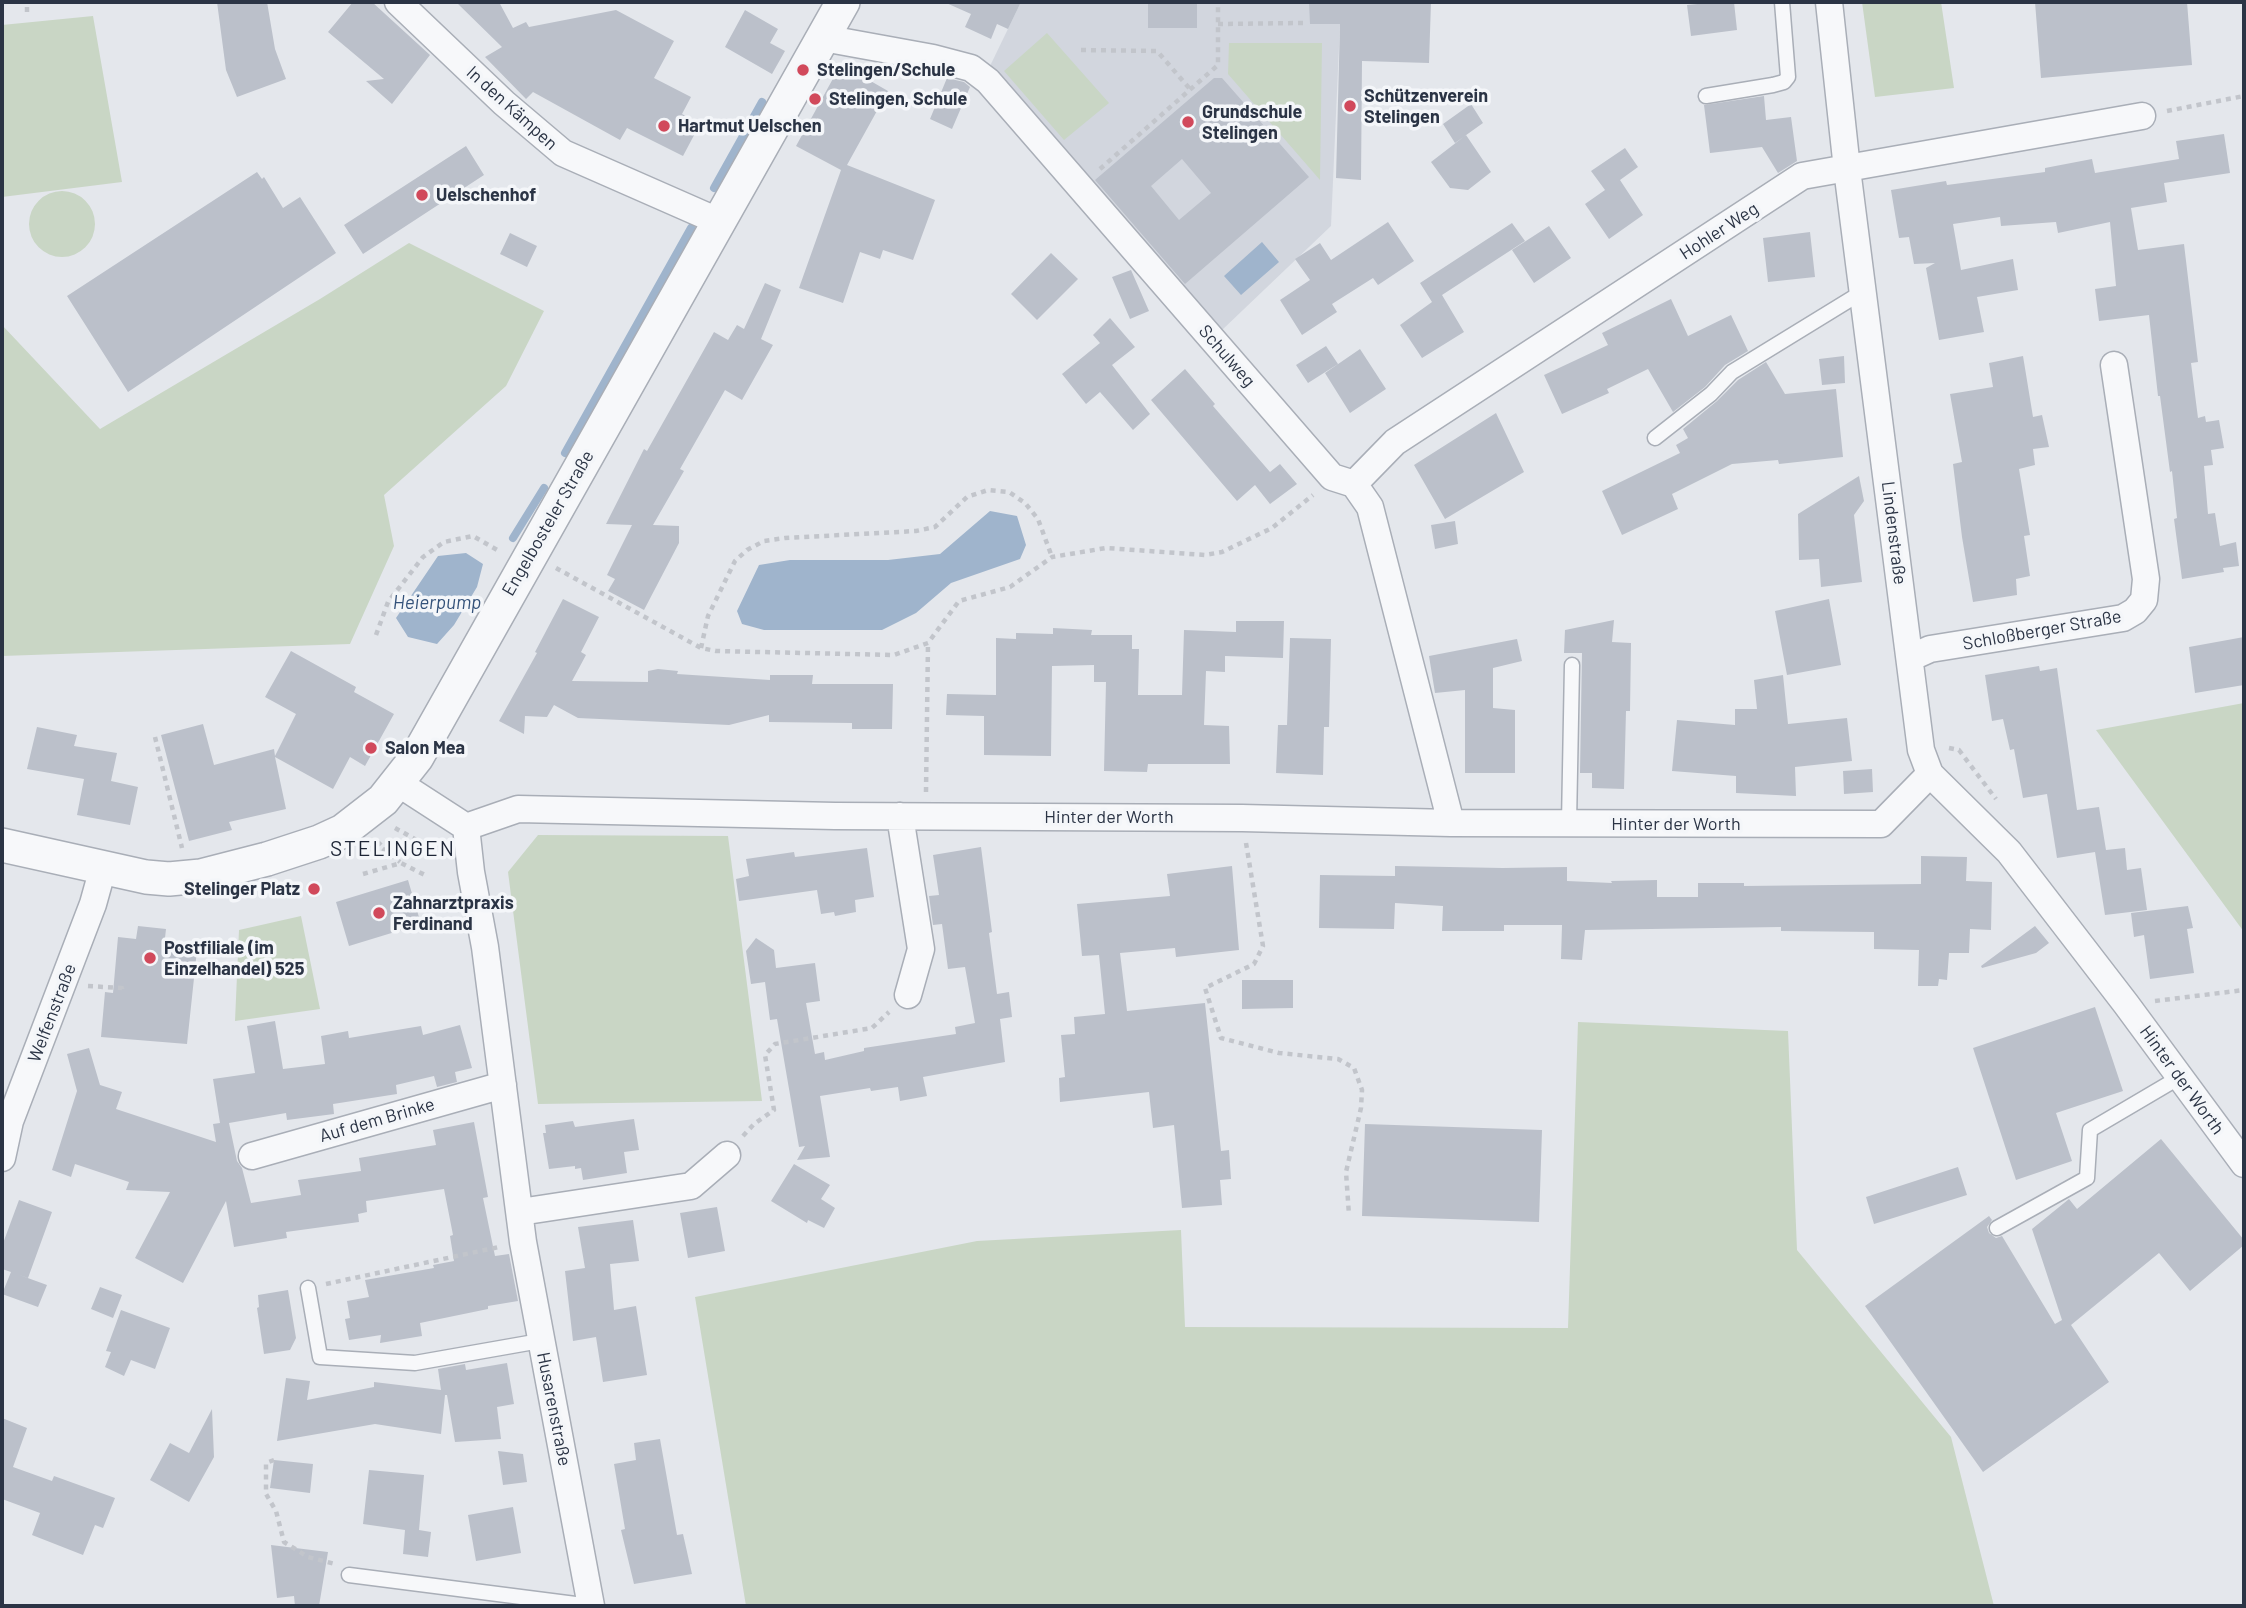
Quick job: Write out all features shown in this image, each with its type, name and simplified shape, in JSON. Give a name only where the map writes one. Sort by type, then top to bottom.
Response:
[{"type":"street","name":"In den Kämpen","points":[[398,2],[504,103],[564,153],[720,222]]},
{"type":"street","name":"Engelbosteler Straße","points":[[2,845],[103,869],[158,878],[189,877],[228,870],[319,842],[343,831],[376,826],[383,800],[417,757],[843,2]]},
{"type":"street","name":"Lindenstraße","points":[[1829,2],[1847,169],[1921,750],[1930,774]]},
{"type":"street","name":"Schulweg","points":[[822,38],[933,58],[971,68],[988,81],[1370,507],[1451,822]]},
{"type":"street","name":"Hohler Weg","points":[[1343,480],[1395,442],[1802,176],[2142,116]]},
{"type":"street","name":"Schloßberger Straße","points":[[1910,658],[1930,649],[2123,618],[2135,611],[2144,600],[2146,579],[2114,365]]},
{"type":"street","name":"Hinter der Worth","points":[[466,827],[518,809],[1451,822],[1881,824],[1930,774],[2009,852],[2244,1164]]},
{"type":"street","points":[[398,783],[466,827]]},
{"type":"street","points":[[908,995],[921,949],[913,816]]},
{"type":"street","name":"Husarenstraße","points":[[466,827],[485,947],[523,1242],[591,1606]]},
{"type":"street","name":"Welfenstraße","points":[[2,1158],[10,1121],[93,904],[103,869]]},
{"type":"street","name":"Auf dem Brinke","points":[[251,1156],[503,1085]]},
{"type":"street","points":[[520,1212],[691,1186],[727,1155]]},
{"type":"lane","points":[[1706,96],[1784,82],[1789,71],[1782,2]]},
{"type":"lane","points":[[1655,438],[1711,394],[1732,372],[1864,291]]},
{"type":"lane","points":[[1569,823],[1572,665]]},
{"type":"lane","points":[[1997,1228],[2087,1178],[2090,1130],[2180,1077]]},
{"type":"lane","points":[[309,1288],[320,1357],[415,1363],[540,1341]]},
{"type":"lane","name":"Husarenstraße","points":[[349,1575],[591,1606]]},
{"type":"path","points":[[27,2],[27,12]]},
{"type":"path","points":[[1081,186],[1218,65],[1218,2]]},
{"type":"path","points":[[1218,24],[1303,23]]},
{"type":"path","points":[[1081,50],[1157,51],[1190,89]]},
{"type":"path","points":[[2142,116],[2244,96]]},
{"type":"path","points":[[913,816],[928,643],[959,601],[1010,587],[1052,557],[1106,548],[1205,555],[1222,552],[1272,528],[1304,503],[1343,480]]},
{"type":"path","points":[[701,648],[708,616],[735,561],[747,550],[764,541],[916,531],[935,527],[967,497],[988,490],[1009,492],[1025,503],[1038,519],[1052,557]]},
{"type":"path","points":[[376,635],[388,601],[423,557],[444,542],[473,536],[527,560],[701,648],[716,651],[894,655],[928,643]]},
{"type":"path","points":[[155,737],[189,877]]},
{"type":"path","points":[[1242,818],[1263,946],[1254,964],[1205,988],[1221,1038],[1279,1053],[1338,1059],[1354,1068],[1362,1090],[1361,1108],[1346,1172],[1349,1215]]},
{"type":"path","points":[[427,876],[401,863],[378,845],[376,826],[397,827],[471,872]]},
{"type":"path","points":[[363,874],[401,863]]},
{"type":"path","points":[[63,984],[122,988],[121,993]]},
{"type":"path","points":[[2126,1004],[2244,990]]},
{"type":"path","points":[[727,1155],[754,1124],[774,1110],[765,1055],[775,1044],[872,1028],[908,995]]},
{"type":"path","points":[[309,1288],[523,1242]]},
{"type":"path","points":[[274,1460],[267,1463],[266,1494],[276,1511],[284,1542],[307,1557],[335,1563],[349,1575]]},
{"type":"shaded area","name":"Grundschule Stelingen","points":[[1021,2],[1341,2],[1331,226],[1221,331],[990,66]]},
{"type":"green space","points":[[1862,2],[1941,2],[1954,88],[1875,97]]},
{"type":"green space","points":[[93,16],[122,182],[2,197],[2,25]]},
{"type":"green space","points":[[1047,33],[1109,103],[1064,140],[1004,71]]},
{"type":"green space","points":[[1229,43],[1322,43],[1320,180],[1228,74]]},
{"type":"green space","points":[[62,191],[85,201],[95,224],[85,247],[62,257],[39,247],[29,224],[39,201]]},
{"type":"green space","points":[[409,243],[544,311],[506,386],[384,495],[394,546],[350,644],[2,656],[2,325],[100,429]]},
{"type":"green space","points":[[2244,703],[2244,932],[2096,730]]},
{"type":"green space","points":[[538,835],[728,836],[762,1101],[538,1104],[508,872]]},
{"type":"green space","points":[[301,916],[320,1009],[235,1021],[239,930]]},
{"type":"green space","points":[[1578,1022],[1788,1031],[1797,1250],[1951,1437],[1994,1606],[746,1606],[695,1297],[977,1241],[1181,1230],[1185,1327],[1568,1328]]},
{"type":"water","points":[[1262,242],[1279,262],[1241,295],[1224,276]]},
{"type":"water","points":[[990,511],[1017,516],[1026,545],[1020,559],[951,583],[916,613],[882,630],[764,630],[742,624],[737,611],[759,565],[790,560],[888,560],[940,554]]},
{"type":"water","name":"Heierpump","points":[[466,553],[483,564],[477,587],[454,625],[437,644],[408,637],[396,618],[438,556]]},
{"type":"building","points":[[217,2],[267,2],[275,49],[286,79],[237,97],[226,70]]},
{"type":"building","points":[[353,2],[372,2],[430,55],[392,104],[366,81],[384,79],[328,32]]},
{"type":"building","points":[[456,2],[499,2],[513,28],[526,22],[529,27],[616,10],[674,41],[654,78],[691,97],[682,114],[700,124],[683,156],[627,128],[620,140],[533,92],[526,99],[485,57],[502,47]]},
{"type":"building","points":[[944,2],[1021,2],[1008,29],[997,24],[991,39],[965,27],[971,14]]},
{"type":"building","points":[[1148,2],[1197,2],[1197,28],[1148,28]]},
{"type":"building","points":[[1309,2],[1431,2],[1429,63],[1362,61],[1361,180],[1336,178],[1340,24],[1310,24]]},
{"type":"building","points":[[1734,2],[1737,30],[1691,36],[1687,5]]},
{"type":"building","points":[[2035,2],[2187,2],[2192,65],[2041,78]]},
{"type":"building","points":[[745,10],[778,29],[770,43],[785,51],[772,74],[725,47]]},
{"type":"building","points":[[841,64],[888,91],[847,165],[935,200],[913,260],[883,250],[880,259],[860,252],[843,303],[799,288],[841,170],[796,146]]},
{"type":"building","points":[[947,78],[964,82],[970,87],[952,129],[930,119]]},
{"type":"building","points":[[1214,78],[1222,78],[1309,177],[1185,284],[1095,180]],"holes":[[[1182,159],[1211,193],[1179,220],[1151,186]]]},
{"type":"building","points":[[1764,96],[1766,120],[1791,117],[1797,161],[1778,173],[1762,147],[1710,153],[1704,105]]},
{"type":"building","points":[[1471,104],[1483,123],[1455,143],[1443,124]]},
{"type":"building","points":[[2224,134],[2230,173],[2164,183],[2167,202],[2131,208],[2138,250],[2184,244],[2198,362],[2191,363],[2198,418],[2205,416],[2206,422],[2219,420],[2224,448],[2211,450],[2213,465],[2204,466],[2208,514],[2215,513],[2220,546],[2236,542],[2239,566],[2223,568],[2224,572],[2182,579],[2174,519],[2177,518],[2172,471],[2170,472],[2158,396],[2149,315],[2099,321],[2095,289],[2116,286],[2110,222],[2058,233],[2056,222],[2001,226],[2000,217],[1953,224],[1961,270],[2013,259],[2018,290],[1977,297],[1984,332],[1939,340],[1926,268],[1935,263],[1914,264],[1909,237],[1899,238],[1891,190],[1946,181],[1947,185],[2045,172],[2045,168],[2092,159],[2095,173],[2179,159],[2176,141]]},
{"type":"building","points":[[1466,135],[1491,172],[1468,190],[1450,188],[1431,162]]},
{"type":"building","name":"Uelschenhof","points":[[466,146],[484,175],[363,254],[344,225]]},
{"type":"building","points":[[1625,148],[1638,167],[1620,180],[1643,215],[1609,239],[1585,204],[1605,190],[1591,171]]},
{"type":"building","points":[[257,172],[262,179],[264,177],[283,208],[300,197],[336,253],[128,392],[67,296]]},
{"type":"building","points":[[1388,222],[1414,261],[1378,285],[1373,278],[1332,304],[1337,312],[1302,335],[1280,300],[1310,280],[1295,259],[1320,243],[1331,260]]},
{"type":"building","points":[[1512,223],[1525,241],[1442,295],[1464,332],[1422,358],[1400,325],[1432,302],[1420,283]]},
{"type":"building","points":[[1549,226],[1571,258],[1534,283],[1512,250]]},
{"type":"building","points":[[1810,232],[1815,277],[1768,282],[1763,238]]},
{"type":"building","points":[[510,233],[537,246],[527,267],[500,254]]},
{"type":"building","points":[[1051,253],[1078,279],[1037,320],[1011,294]]},
{"type":"building","points":[[1131,270],[1149,311],[1130,319],[1112,277]]},
{"type":"building","points":[[765,283],[781,290],[761,339],[773,345],[742,400],[725,390],[680,469],[684,471],[653,525],[679,526],[679,543],[644,610],[608,591],[615,579],[607,575],[632,525],[606,524],[644,449],[647,451],[714,332],[728,340],[737,325],[744,329]]},
{"type":"building","points":[[1671,299],[1688,336],[1731,315],[1748,351],[1725,365],[1705,387],[1673,412],[1648,369],[1607,389],[1609,393],[1562,414],[1544,375],[1608,345],[1602,333]]},
{"type":"building","points":[[1110,318],[1135,347],[1112,365],[1150,414],[1133,430],[1100,392],[1086,404],[1062,374],[1100,343],[1093,335]]},
{"type":"building","points":[[1326,346],[1338,364],[1308,383],[1296,365]]},
{"type":"building","points":[[1360,349],[1386,389],[1350,413],[1325,373]]},
{"type":"building","points":[[1844,356],[1845,383],[1822,385],[1819,359]]},
{"type":"building","points":[[2023,356],[2033,417],[2042,415],[2049,447],[2033,449],[2035,465],[2019,469],[2030,535],[2024,536],[2030,576],[2016,579],[2017,595],[1973,602],[1953,464],[1962,462],[1950,394],[1993,387],[1989,363]]},
{"type":"building","points":[[1766,362],[1785,394],[1836,389],[1843,457],[1779,464],[1778,460],[1732,464],[1672,494],[1678,509],[1622,535],[1602,491],[1680,453],[1676,445],[1688,438],[1683,429],[1738,380]]},
{"type":"building","points":[[1185,369],[1270,472],[1280,464],[1297,484],[1270,504],[1255,485],[1237,501],[1151,400]]},
{"type":"building","points":[[1496,413],[1524,472],[1445,519],[1414,465]]},
{"type":"building","points":[[1859,476],[1864,501],[1854,515],[1862,582],[1821,587],[1819,559],[1799,560],[1798,514]]},
{"type":"building","points":[[1455,521],[1458,544],[1435,549],[1431,525]]},
{"type":"building","points":[[563,599],[599,617],[581,652],[586,655],[572,681],[648,682],[648,671],[658,669],[678,671],[677,674],[770,680],[770,675],[813,675],[812,684],[893,684],[892,729],[852,729],[852,723],[769,722],[769,715],[729,725],[578,718],[554,705],[547,717],[525,716],[524,734],[499,721]]},
{"type":"building","points":[[1829,599],[1841,665],[1787,675],[1775,611]]},
{"type":"building","points":[[1614,620],[1612,642],[1631,643],[1630,711],[1626,711],[1624,789],[1592,788],[1592,773],[1580,773],[1582,653],[1564,653],[1565,630]]},
{"type":"building","points":[[1236,621],[1284,621],[1283,658],[1225,656],[1225,672],[1206,671],[1204,725],[1229,726],[1230,764],[1148,764],[1147,772],[1104,771],[1106,682],[1094,682],[1094,665],[1052,666],[1051,756],[984,755],[984,716],[946,715],[947,694],[996,695],[996,638],[1016,639],[1016,633],[1053,634],[1053,628],[1092,630],[1091,635],[1132,635],[1132,649],[1139,649],[1138,695],[1182,695],[1184,630],[1236,632]]},
{"type":"building","points":[[2244,637],[2244,685],[2195,693],[2189,647]]},
{"type":"building","points":[[1290,638],[1331,639],[1329,727],[1324,727],[1323,775],[1276,773],[1278,725],[1287,725]]},
{"type":"building","points":[[1517,639],[1522,661],[1493,668],[1493,708],[1515,710],[1515,773],[1465,773],[1465,690],[1435,693],[1429,656]]},
{"type":"building","points":[[291,651],[356,687],[354,692],[394,714],[365,766],[350,757],[333,789],[275,757],[286,809],[229,822],[232,830],[189,841],[161,735],[203,724],[214,765],[274,749],[275,756],[296,714],[265,697]]},
{"type":"building","points":[[2039,666],[2040,671],[2057,668],[2077,810],[2099,807],[2106,850],[2125,848],[2127,870],[2141,868],[2147,910],[2105,915],[2095,852],[2057,858],[2047,794],[2023,798],[2014,749],[2010,750],[2003,719],[1992,721],[1985,675]]},
{"type":"building","points":[[1783,675],[1788,724],[1847,718],[1852,761],[1795,767],[1796,796],[1736,793],[1736,776],[1672,771],[1677,720],[1735,725],[1735,709],[1757,709],[1754,680]]},
{"type":"building","points":[[37,727],[77,735],[74,746],[117,753],[111,781],[138,787],[130,825],[77,815],[84,779],[27,769]]},
{"type":"building","points":[[1872,769],[1873,792],[1844,794],[1843,771]]},
{"type":"building","points":[[981,847],[997,994],[1009,992],[1012,1017],[1000,1019],[1005,1062],[923,1077],[927,1096],[900,1101],[898,1087],[871,1091],[870,1088],[820,1096],[830,1157],[797,1160],[805,1146],[799,1147],[777,1019],[770,1020],[765,982],[751,984],[746,951],[756,938],[774,950],[776,968],[815,963],[820,1001],[806,1003],[815,1054],[824,1052],[825,1060],[864,1051],[864,1048],[956,1034],[955,1027],[975,1023],[965,967],[948,969],[942,924],[933,925],[929,896],[939,895],[933,855]]},
{"type":"building","points":[[867,848],[874,897],[855,900],[856,912],[835,916],[834,912],[821,914],[817,890],[739,901],[736,879],[749,876],[746,859],[794,852],[795,857]]},
{"type":"building","points":[[1921,856],[1967,857],[1966,881],[1992,882],[1991,930],[1970,929],[1969,953],[1949,953],[1947,980],[1939,979],[1938,986],[1918,986],[1919,950],[1874,949],[1874,932],[1781,931],[1781,927],[1585,930],[1582,960],[1561,959],[1562,925],[1504,925],[1504,931],[1442,931],[1443,906],[1395,903],[1394,929],[1319,928],[1320,875],[1395,876],[1395,866],[1567,867],[1567,881],[1612,883],[1611,881],[1657,880],[1657,897],[1698,897],[1698,883],[1744,883],[1744,886],[1921,884]]},
{"type":"building","points":[[1232,866],[1239,950],[1176,957],[1175,948],[1120,953],[1127,1011],[1205,1003],[1221,1151],[1229,1150],[1231,1179],[1220,1180],[1222,1205],[1182,1208],[1174,1125],[1153,1128],[1149,1092],[1060,1102],[1059,1078],[1065,1077],[1061,1035],[1075,1034],[1074,1017],[1105,1014],[1099,955],[1082,956],[1077,904],[1170,896],[1167,874]]},
{"type":"building","name":"Zahnarztpraxis Ferdinand","points":[[408,880],[421,924],[349,946],[336,902]]},
{"type":"building","points":[[2188,906],[2193,928],[2187,929],[2194,973],[2150,979],[2144,935],[2134,937],[2131,913]]},
{"type":"building","points":[[138,926],[166,929],[164,947],[197,950],[187,1044],[101,1037],[105,992],[113,993],[118,937],[136,939]]},
{"type":"building","points":[[2035,926],[2049,943],[2036,953],[1982,968],[1981,966]]},
{"type":"building","points":[[1242,980],[1293,980],[1293,1008],[1242,1009]]},
{"type":"building","points":[[2095,1007],[2123,1091],[2056,1113],[2072,1161],[2016,1180],[1973,1048]]},
{"type":"building","points":[[275,1021],[283,1069],[325,1064],[321,1036],[348,1031],[349,1038],[421,1026],[423,1035],[460,1025],[472,1068],[455,1072],[457,1082],[437,1087],[434,1076],[396,1085],[397,1094],[333,1104],[334,1114],[287,1120],[286,1113],[229,1123],[237,1161],[242,1168],[251,1203],[301,1195],[298,1180],[361,1171],[359,1158],[436,1145],[433,1130],[474,1122],[488,1197],[483,1198],[495,1256],[509,1254],[518,1301],[420,1323],[422,1336],[380,1343],[381,1335],[349,1340],[345,1319],[350,1318],[347,1301],[369,1297],[365,1280],[434,1268],[433,1265],[454,1261],[450,1236],[453,1235],[444,1189],[366,1201],[367,1212],[358,1214],[359,1222],[286,1232],[287,1238],[234,1247],[226,1201],[183,1283],[135,1258],[170,1192],[126,1190],[129,1182],[75,1164],[71,1177],[52,1170],[77,1091],[67,1054],[89,1048],[100,1085],[122,1092],[116,1109],[216,1142],[213,1124],[220,1123],[213,1079],[255,1073],[247,1026]]},
{"type":"building","points":[[634,1119],[639,1150],[624,1152],[627,1173],[583,1180],[581,1168],[575,1169],[575,1166],[549,1169],[543,1133],[546,1133],[545,1125],[573,1121],[575,1127]]},
{"type":"building","points":[[1365,1124],[1542,1130],[1539,1222],[1362,1216]]},
{"type":"building","points":[[2161,1139],[2244,1240],[2244,1245],[2190,1291],[2159,1253],[2071,1325],[2109,1382],[1983,1472],[1865,1306],[1989,1216],[1992,1220],[1987,1227],[1989,1233],[1996,1238],[2002,1236],[2055,1324],[2062,1320],[2032,1229],[2069,1199],[2077,1209]]},
{"type":"building","points":[[794,1164],[830,1185],[821,1199],[835,1208],[824,1228],[808,1220],[807,1223],[771,1201]]},
{"type":"building","points":[[1958,1167],[1967,1195],[1874,1224],[1866,1197]]},
{"type":"building","points":[[19,1200],[52,1212],[28,1278],[14,1273],[47,1285],[38,1307],[2,1294],[11,1272],[2,1269],[2,1246]]},
{"type":"building","points":[[717,1207],[725,1251],[688,1258],[680,1213]]},
{"type":"building","points":[[633,1220],[639,1261],[610,1264],[614,1310],[636,1306],[647,1375],[603,1382],[596,1337],[573,1341],[565,1271],[585,1268],[578,1227]]},
{"type":"building","points":[[100,1287],[122,1295],[113,1318],[91,1309]]},
{"type":"building","points":[[288,1290],[296,1338],[290,1350],[264,1354],[257,1308],[258,1295]]},
{"type":"building","points":[[121,1310],[170,1328],[155,1369],[131,1360],[124,1376],[105,1367],[111,1352],[106,1351]]},
{"type":"building","points":[[507,1363],[514,1404],[497,1407],[501,1439],[455,1442],[445,1395],[441,1434],[375,1424],[277,1441],[286,1378],[310,1381],[307,1400],[374,1387],[374,1382],[441,1390],[438,1369],[465,1364],[466,1370]]},
{"type":"building","points":[[212,1409],[214,1457],[189,1502],[150,1480],[170,1443],[189,1453]]},
{"type":"building","points":[[2,1418],[27,1428],[13,1467],[52,1481],[54,1476],[115,1498],[103,1528],[95,1525],[83,1555],[32,1535],[40,1513],[2,1499]]},
{"type":"building","points":[[660,1439],[677,1535],[683,1534],[692,1574],[634,1584],[621,1530],[625,1529],[614,1464],[636,1460],[634,1443]]},
{"type":"building","points":[[498,1451],[523,1454],[527,1482],[503,1485]]},
{"type":"building","points":[[274,1460],[313,1464],[310,1493],[270,1488]]},
{"type":"building","points":[[369,1470],[424,1475],[419,1530],[431,1532],[428,1557],[403,1554],[405,1530],[363,1524]]},
{"type":"building","points":[[513,1507],[521,1553],[476,1561],[468,1515]]},
{"type":"building","points":[[271,1545],[328,1552],[319,1606],[295,1606],[294,1596],[277,1598]]},
{"type":"waterway","points":[[714,188],[762,102]]},
{"type":"waterway","points":[[565,453],[691,228]]},
{"type":"waterway","points":[[513,538],[544,488]]},
{"type":"place","name":"Stelingen/Schule","points":[[803,70]]},
{"type":"place","name":"Stelingen, Schule","points":[[815,99]]},
{"type":"place","name":"Schützenverein Stelingen","points":[[1350,106]]},
{"type":"place","name":"Grundschule Stelingen","points":[[1188,122]]},
{"type":"place","name":"Hartmut Uelschen","points":[[664,126]]},
{"type":"place","name":"Uelschenhof","points":[[422,195]]},
{"type":"place","name":"Salon Mea","points":[[371,748]]},
{"type":"place","name":"Stelinger Platz","points":[[314,889]]},
{"type":"place","name":"Zahnarztpraxis Ferdinand","points":[[379,913]]},
{"type":"place","name":"Postfiliale (im Einzelhandel) 525","points":[[150,958]]},
{"type":"district","name":"STELINGEN","points":[[393,849]]}]
